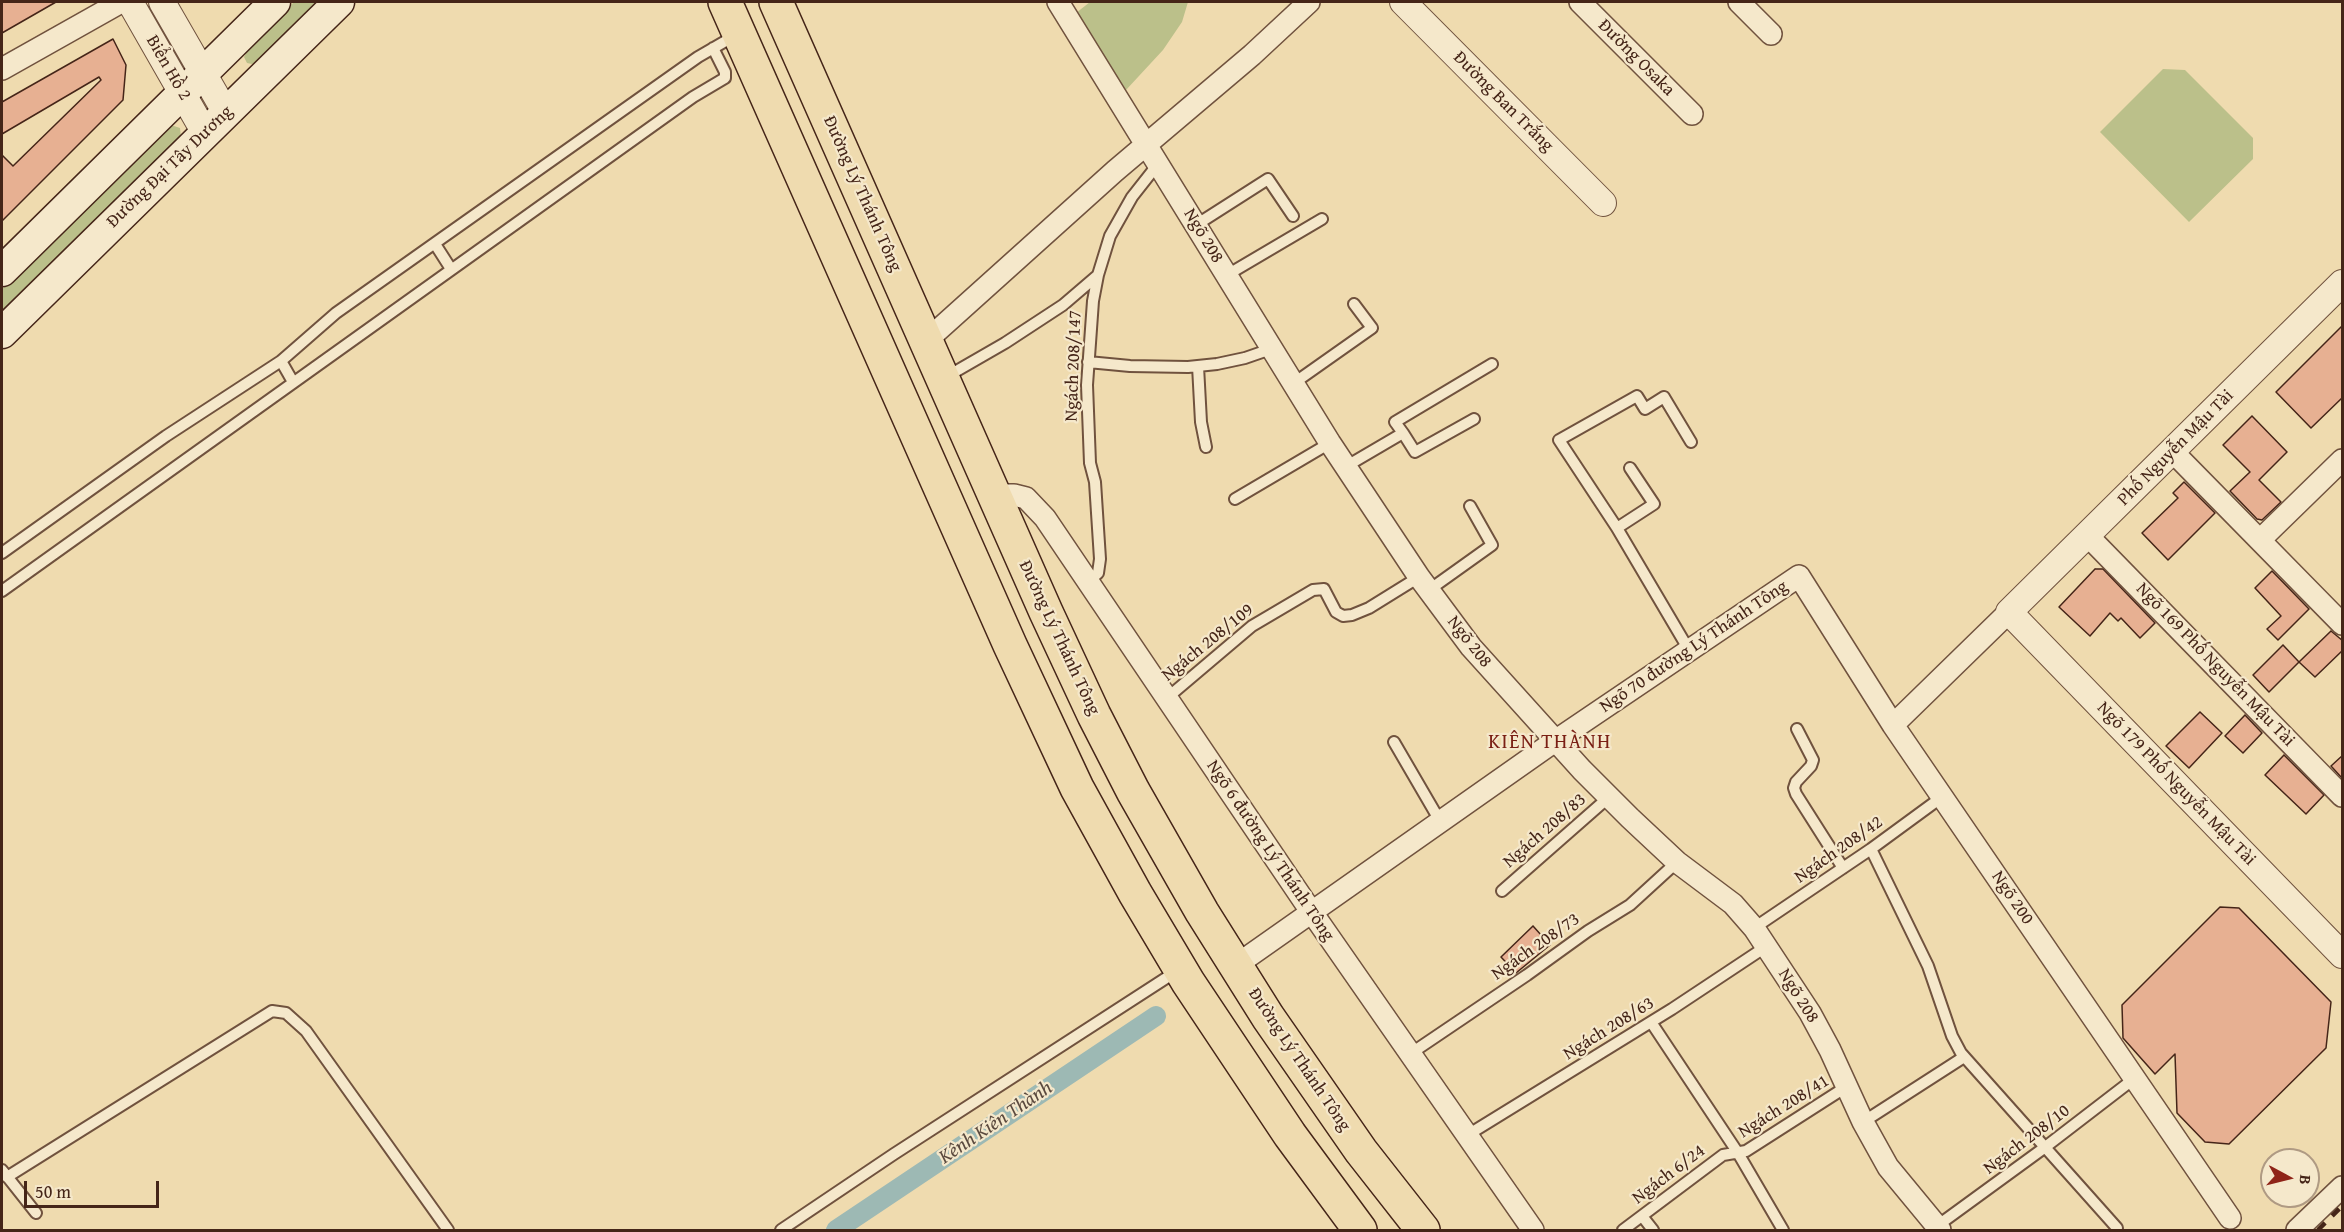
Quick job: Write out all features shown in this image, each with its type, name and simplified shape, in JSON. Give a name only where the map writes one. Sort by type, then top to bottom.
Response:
[{"type":"main road","points":[[2,271],[276,2]]},
{"type":"main road","name":"Đường Đại Tây Dương","points":[[2,333],[339,2]]},
{"type":"main road","points":[[725,2],[726,41],[1023,673],[1097,825],[1180,969],[1290,1135],[1360,1230]]},
{"type":"main road","name":"Đường Lý Thánh Tông","points":[[776,2],[1064,650],[1133,791],[1202,912],[1291,1051],[1361,1151],[1423,1230]]},
{"type":"main road","points":[[1023,673],[1064,650]]},
{"type":"street","points":[[2,69],[121,2]]},
{"type":"street","name":"Biển Hồ 2","points":[[130,2],[192,83],[215,123]]},
{"type":"street","name":"Biển Hồ 2","points":[[162,2],[192,83]]},
{"type":"street","name":"Ngõ 208","points":[[1058,2],[1345,467],[1424,583],[1471,647],[1555,741],[1677,862],[1722,895],[1754,928],[1810,1013],[1830,1050],[1863,1122],[1888,1167],[1939,1228]]},
{"type":"street","points":[[926,341],[1146,144],[1252,55],[1310,2]]},
{"type":"street","name":"Đường Ban Trắng","points":[[1402,2],[1603,203]]},
{"type":"street","name":"Đường Osaka","points":[[1580,2],[1692,114]]},
{"type":"street","points":[[1739,2],[1771,34]]},
{"type":"street","name":"Phố Nguyễn Mậu Tài","points":[[2009,612],[2343,284]]},
{"type":"street","points":[[2172,451],[2343,624]]},
{"type":"street","points":[[2260,540],[2343,459]]},
{"type":"street","name":"Ngõ 6 đường Lý Thánh Tông","points":[[994,495],[1019,496],[1032,503],[1311,912],[1533,1230]]},
{"type":"street","name":"Ngõ 169 Phố Nguyễn Mậu Tài","points":[[2087,535],[2343,796]]},
{"type":"street","name":"Ngõ 70 đường Lý Thánh Tông","points":[[1235,966],[1555,741],[1799,576]]},
{"type":"street","name":"Ngõ 200","points":[[1799,576],[1893,725],[2230,1218]]},
{"type":"street","points":[[1893,725],[2009,612]]},
{"type":"street","name":"Ngõ 179 Phố Nguyễn Mậu Tài","points":[[2009,612],[2343,955]]},
{"type":"street","points":[[2297,1230],[2343,1187]]},
{"type":"lane","points":[[2,553],[166,436],[282,362],[336,313],[436,247],[698,57],[726,41]]},
{"type":"lane","points":[[2,591],[450,267],[693,97],[725,78],[726,41]]},
{"type":"lane","name":"Ngách 208/147","points":[[1088,582],[1098,573],[1100,559],[1098,515],[1089,435],[1088,362],[1098,274],[1106,247],[1120,216],[1159,163]]},
{"type":"lane","points":[[1196,225],[1268,179],[1293,216]]},
{"type":"lane","points":[[1227,274],[1322,219]]},
{"type":"lane","points":[[436,247],[450,267]]},
{"type":"lane","points":[[943,379],[1005,343],[1063,304],[1098,274]]},
{"type":"lane","points":[[1294,383],[1372,328],[1354,304]]},
{"type":"lane","points":[[1088,362],[1140,366],[1198,366],[1245,358],[1271,349]]},
{"type":"lane","points":[[282,362],[292,380]]},
{"type":"lane","points":[[1474,419],[1415,452],[1395,422],[1492,364]]},
{"type":"lane","points":[[1198,366],[1201,422],[1206,447]]},
{"type":"lane","points":[[1689,650],[1617,528],[1559,440],[1637,396],[1645,408],[1664,397],[1691,442]]},
{"type":"lane","points":[[1345,467],[1403,433]]},
{"type":"lane","points":[[1236,500],[1330,443]]},
{"type":"lane","points":[[1617,528],[1654,504],[1630,468]]},
{"type":"lane","points":[[1424,583],[1492,545],[1470,506]]},
{"type":"lane","name":"Ngách 208/109","points":[[1167,698],[1252,626],[1313,590],[1324,589],[1336,612],[1343,616],[1352,615],[1424,583]]},
{"type":"lane","points":[[1797,729],[1813,760],[1794,788],[1843,868]]},
{"type":"lane","points":[[1394,742],[1440,821]]},
{"type":"lane","name":"Ngách 208/83","points":[[1502,891],[1609,797]]},
{"type":"lane","name":"Ngách 208/42","points":[[1754,928],[1871,849],[1942,797]]},
{"type":"lane","points":[[1871,849],[1928,966],[1952,1036],[1964,1057],[2117,1228]]},
{"type":"lane","name":"Ngách 208/73","points":[[1410,1054],[1588,931],[1630,905],[1677,862]]},
{"type":"lane","name":"Ngách 208/63","points":[[1466,1136],[1651,1022],[1767,946]]},
{"type":"lane","points":[[781,1230],[903,1147],[1180,969]]},
{"type":"lane","points":[[36,1213],[4,1174],[272,1011],[286,1013],[306,1031],[448,1230]]},
{"type":"lane","points":[[1651,1022],[1738,1153],[1783,1230]]},
{"type":"lane","points":[[1863,1122],[1964,1057]]},
{"type":"lane","name":"Ngách 208/10","points":[[1939,1228],[2135,1077]]},
{"type":"lane","name":"Ngách 208/41","points":[[1738,1153],[1746,1151],[1846,1087]]},
{"type":"lane","name":"Ngách 6/24","points":[[1623,1230],[1724,1155],[1738,1153]]},
{"type":"lane","points":[[1642,1216],[1653,1230]]},
{"type":"green space","points":[[294,2],[321,2],[259,61],[252,64],[247,63],[244,57],[251,44]]},
{"type":"green space","points":[[1090,2],[1188,2],[1182,22],[1163,50],[1126,90],[1076,13]]},
{"type":"green space","points":[[2163,69],[2185,70],[2253,138],[2253,159],[2189,222],[2100,132]]},
{"type":"green space","points":[[171,125],[180,128],[181,138],[2,316],[2,289],[163,130]]},
{"type":"building","points":[[2,2],[56,2],[2,33]]},
{"type":"building","points":[[113,39],[126,65],[123,100],[2,221],[2,155],[13,166],[101,80],[99,77],[2,134],[2,102]]},
{"type":"building","points":[[2343,325],[2343,397],[2311,428],[2276,392]]},
{"type":"building","points":[[2252,416],[2287,452],[2259,480],[2281,502],[2262,520],[2257,519],[2230,491],[2250,472],[2223,445]]},
{"type":"building","points":[[2184,482],[2215,513],[2168,560],[2142,533],[2178,498],[2173,493]]},
{"type":"building","points":[[2095,569],[2103,569],[2155,623],[2140,638],[2121,618],[2118,621],[2110,613],[2090,636],[2059,607]]},
{"type":"building","points":[[2272,571],[2309,609],[2278,640],[2267,629],[2281,616],[2255,588]]},
{"type":"building","points":[[2331,631],[2343,641],[2343,650],[2315,677],[2299,662]]},
{"type":"building","points":[[2283,645],[2299,662],[2269,692],[2253,675]]},
{"type":"building","points":[[2200,712],[2222,733],[2189,768],[2166,746]]},
{"type":"building","points":[[2245,715],[2262,733],[2243,753],[2225,736]]},
{"type":"building","points":[[2284,755],[2324,795],[2306,814],[2265,775]]},
{"type":"building","points":[[2343,755],[2343,776],[2341,777],[2331,766]]},
{"type":"building","points":[[2220,907],[2239,908],[2331,1002],[2326,1048],[2229,1144],[2205,1142],[2177,1113],[2175,1054],[2155,1074],[2123,1038],[2122,1005]]},
{"type":"building","points":[[1533,926],[1550,945],[1516,973],[1501,957]]},
{"type":"waterway","name":"Kênh Kiên Thành","points":[[836,1230],[1156,1016]]},
{"type":"railway","points":[[2318,1230],[2342,1206]]},
{"type":"district","name":"KIÊN THÀNH","points":[[1550,743]]}]
